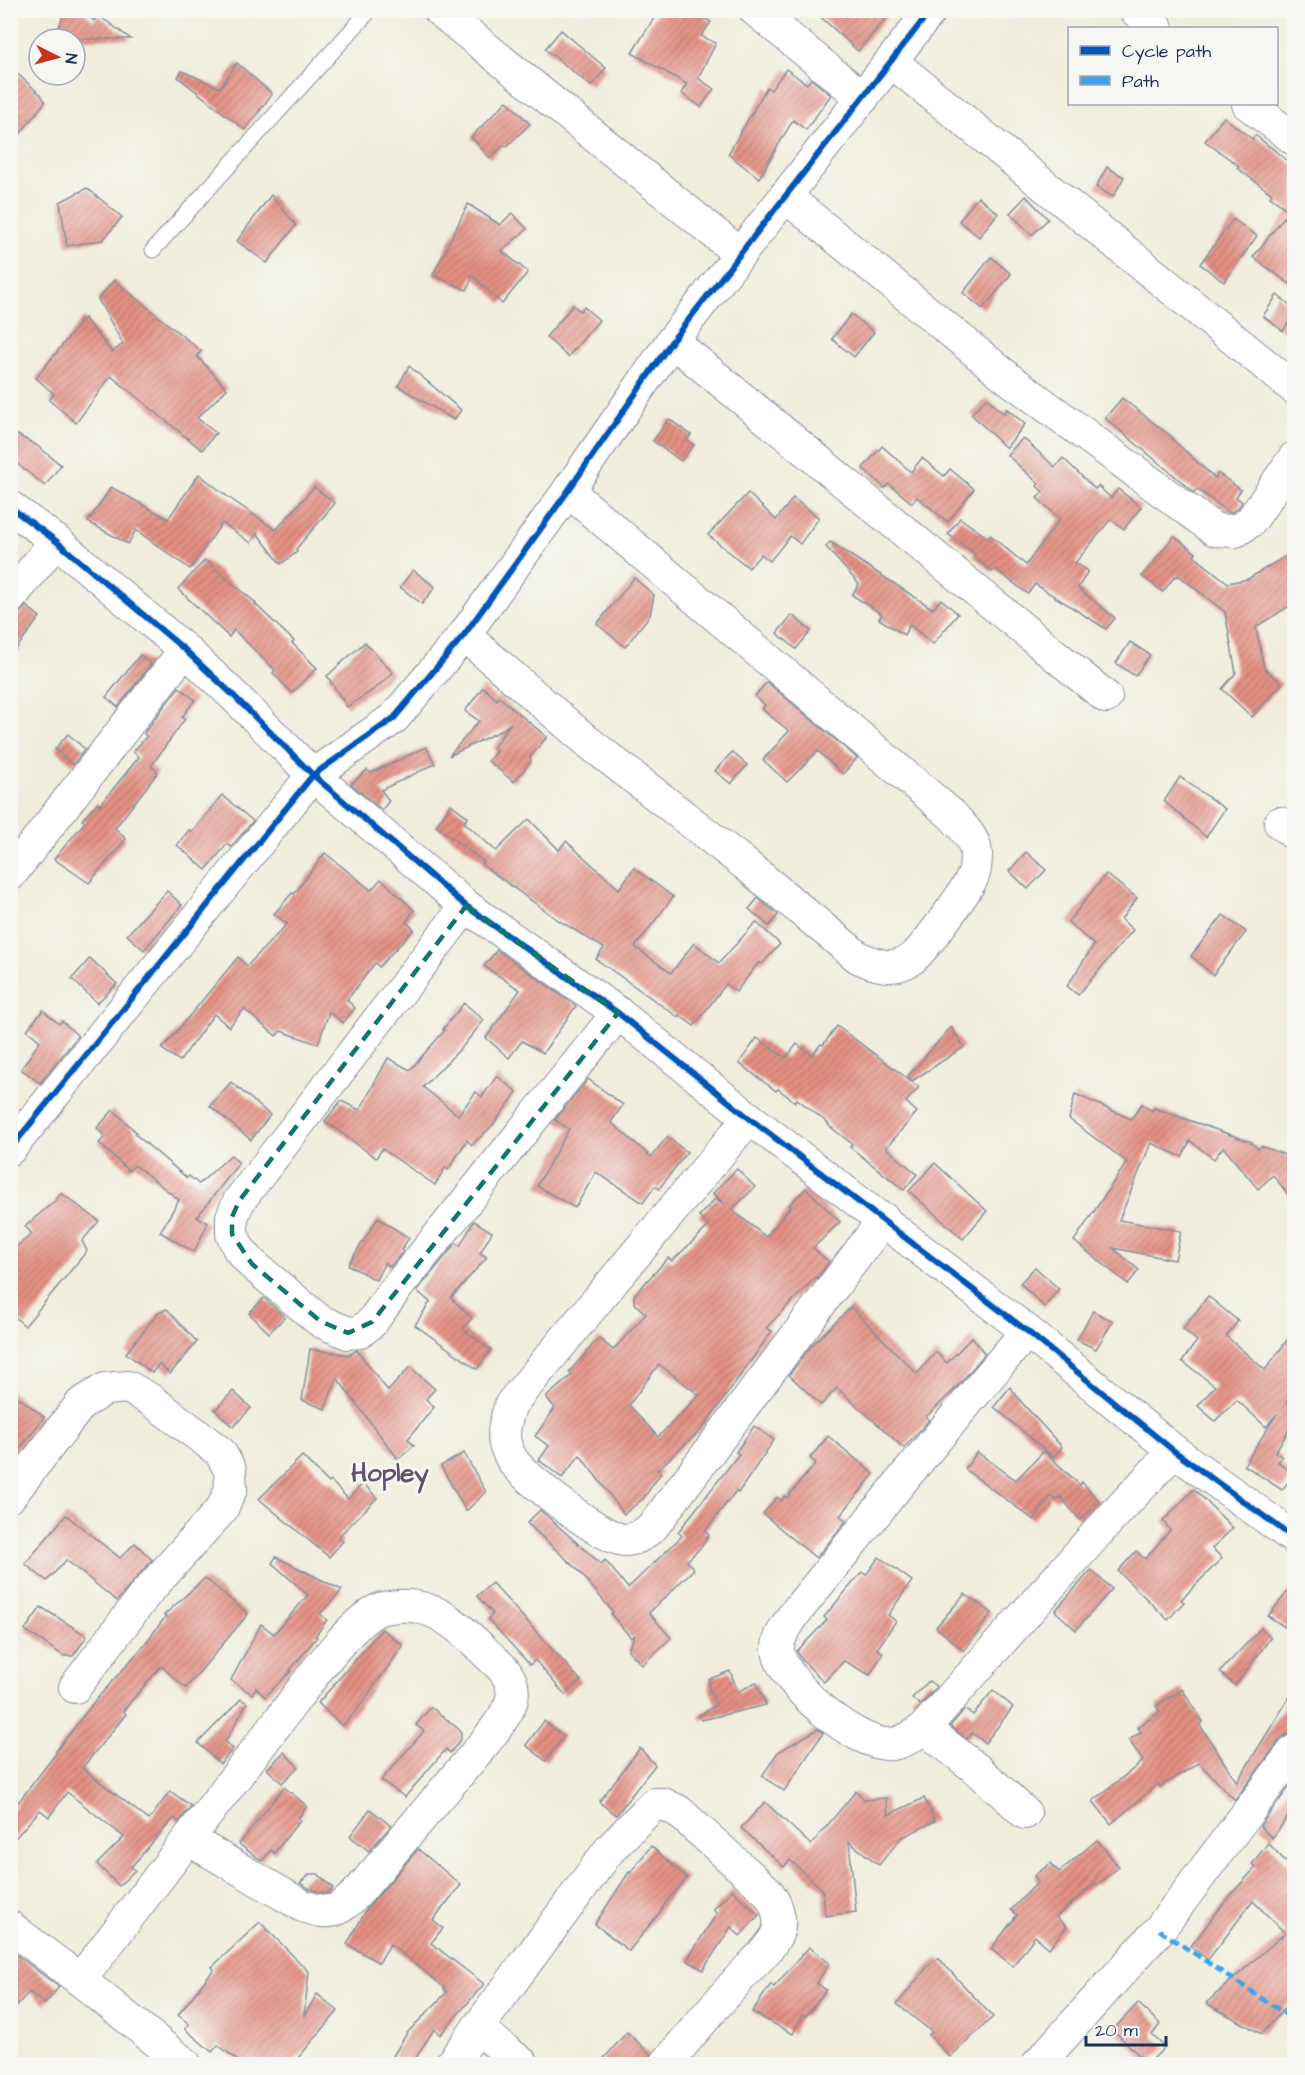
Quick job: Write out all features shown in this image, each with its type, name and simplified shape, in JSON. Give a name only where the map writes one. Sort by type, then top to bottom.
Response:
[{"type":"street","points":[[439,10],[739,253]]},
{"type":"street","points":[[755,10],[863,98]]},
{"type":"street","points":[[10,1149],[313,776],[394,718],[464,635],[568,491],[672,340],[892,62],[930,10]]},
{"type":"street","points":[[1135,10],[1156,27]]},
{"type":"street","points":[[892,62],[1294,388]]},
{"type":"street","points":[[1249,105],[1294,139]]},
{"type":"street","points":[[785,196],[1008,378],[1215,531],[1236,531],[1251,521],[1294,458]]},
{"type":"street","points":[[672,340],[1106,697]]},
{"type":"street","points":[[464,635],[588,742],[745,864],[858,957],[878,966],[910,960],[963,895],[975,874],[976,851],[967,832],[952,815],[568,491]]},
{"type":"street","points":[[10,507],[56,541],[185,650],[233,694],[313,776],[466,906],[618,1013],[749,1118],[884,1219],[1027,1331],[1174,1451],[1294,1538]]},
{"type":"street","points":[[10,598],[56,541]]},
{"type":"street","points":[[10,874],[185,650]]},
{"type":"street","points":[[466,906],[239,1201],[232,1217],[232,1234],[239,1249],[252,1264],[320,1321],[348,1333],[360,1332],[372,1322],[395,1290],[618,1013]]},
{"type":"street","points":[[749,1118],[511,1404],[504,1424],[505,1443],[513,1461],[530,1479],[590,1524],[607,1535],[624,1541],[640,1537],[654,1525],[884,1219]]},
{"type":"street","points":[[1027,1331],[908,1473],[783,1630],[777,1647],[781,1664],[794,1684],[822,1709],[856,1735],[875,1743],[891,1744],[909,1739],[924,1728],[1099,1531],[1174,1451]]},
{"type":"street","points":[[10,1496],[81,1404],[105,1389],[128,1387],[152,1400],[220,1452],[230,1470],[231,1489],[222,1509],[147,1593],[75,1687]]},
{"type":"street","points":[[80,1980],[188,1839],[310,1680],[359,1621],[381,1608],[403,1606],[426,1608],[447,1618],[503,1669],[512,1681],[513,1696],[506,1714],[487,1740],[359,1891],[346,1904],[334,1911],[321,1912],[303,1906],[188,1839]]},
{"type":"street","points":[[924,1728],[978,1770],[1025,1813]]},
{"type":"street","points":[[1038,2064],[1159,1930],[1294,1751]]},
{"type":"street","points":[[451,2064],[610,1849],[654,1804],[663,1804],[678,1811],[767,1891],[775,1902],[779,1919],[777,1934],[764,1951],[666,2064]]},
{"type":"street","points":[[10,1927],[185,2064]]},
{"type":"street","points":[[477,2028],[523,2064]]},
{"type":"lane","points":[[153,250],[370,10]]},
{"type":"highlighted area","points":[[466,906],[618,1013],[372,1322],[348,1333],[320,1321],[252,1264],[232,1234],[232,1217],[239,1201]]},
{"type":"building","points":[[65,10],[81,10],[94,21],[98,15],[131,39],[87,39],[87,27],[59,27]]},
{"type":"building","points":[[659,10],[713,10],[706,19],[711,22],[701,36],[716,43],[698,78],[714,89],[701,107],[681,93],[687,84],[632,53]]},
{"type":"building","points":[[813,10],[893,10],[858,51]]},
{"type":"building","points":[[561,30],[606,68],[591,86],[545,49]]},
{"type":"building","points":[[237,63],[272,94],[245,130],[178,77],[182,71],[220,88]]},
{"type":"building","points":[[10,67],[27,82],[27,87],[32,87],[41,95],[45,102],[10,147]]},
{"type":"building","points":[[786,69],[807,84],[811,79],[831,95],[806,130],[793,120],[759,178],[728,154],[767,87],[771,90]]},
{"type":"building","points":[[507,101],[530,124],[506,147],[504,145],[490,158],[471,137]]},
{"type":"building","points":[[1224,117],[1252,139],[1255,135],[1294,164],[1294,287],[1253,257],[1289,211],[1270,197],[1272,194],[1237,168],[1239,166],[1205,141]]},
{"type":"building","points":[[1107,167],[1124,177],[1113,197],[1096,187]]},
{"type":"building","points":[[87,188],[122,217],[103,240],[67,246],[60,202]]},
{"type":"building","points":[[271,195],[296,225],[267,263],[237,241]]},
{"type":"building","points":[[1026,196],[1048,219],[1032,235],[1010,213]]},
{"type":"building","points":[[978,197],[998,213],[979,237],[959,221]]},
{"type":"building","points":[[468,204],[500,225],[512,213],[527,229],[502,251],[528,272],[502,304],[473,276],[467,290],[433,275]]},
{"type":"building","points":[[1233,219],[1257,236],[1224,282],[1200,264]]},
{"type":"building","points":[[991,257],[1011,274],[983,309],[963,293]]},
{"type":"building","points":[[114,280],[201,351],[197,356],[227,389],[197,418],[216,433],[202,450],[111,376],[76,423],[49,400],[54,394],[36,378],[84,318],[112,352],[123,344],[98,299]]},
{"type":"building","points":[[1277,295],[1294,308],[1294,314],[1283,331],[1263,316]]},
{"type":"building","points":[[573,305],[580,311],[584,307],[599,320],[568,357],[546,337]]},
{"type":"building","points":[[851,314],[874,332],[854,357],[832,339]]},
{"type":"building","points":[[409,366],[461,410],[454,420],[398,386]]},
{"type":"building","points":[[987,398],[1004,414],[1007,409],[1025,424],[1006,448],[971,414]]},
{"type":"building","points":[[1122,398],[1173,438],[1215,478],[1218,473],[1241,490],[1236,497],[1242,502],[1238,508],[1230,513],[1197,489],[1194,492],[1105,418]]},
{"type":"building","points":[[669,419],[691,435],[687,440],[694,445],[681,461],[653,441]]},
{"type":"building","points":[[10,431],[36,445],[61,465],[45,486],[10,458]]},
{"type":"building","points":[[1023,438],[1055,467],[1063,458],[1095,489],[1098,486],[1111,498],[1118,489],[1141,507],[1124,529],[1111,519],[1075,563],[1088,571],[1078,588],[1115,618],[1106,629],[1035,584],[1028,594],[995,569],[992,572],[973,556],[975,554],[948,534],[960,518],[988,538],[990,535],[1026,565],[1060,519],[1037,498],[1043,492],[1037,486],[1039,484],[1007,455]]},
{"type":"building","points":[[882,446],[911,472],[922,458],[944,476],[950,469],[974,489],[948,522],[917,497],[912,503],[889,484],[885,488],[863,468]]},
{"type":"building","points":[[199,474],[276,530],[314,487],[335,503],[296,549],[297,552],[281,564],[257,533],[251,543],[222,523],[190,569],[136,530],[128,544],[88,522],[111,487],[168,519]]},
{"type":"building","points":[[748,493],[776,520],[793,498],[819,518],[800,544],[790,536],[770,561],[761,554],[749,568],[708,535]]},
{"type":"building","points":[[1174,536],[1196,553],[1194,556],[1228,583],[1248,579],[1294,551],[1294,603],[1256,627],[1264,668],[1282,684],[1252,717],[1222,689],[1236,673],[1225,612],[1178,575],[1163,592],[1142,576]]},
{"type":"building","points":[[830,542],[933,609],[941,599],[958,614],[933,644],[910,625],[904,635],[879,619],[882,614],[852,595],[859,584],[826,547]]},
{"type":"building","points":[[205,560],[256,603],[317,668],[292,693],[273,673],[275,670],[234,630],[229,637],[178,589]]},
{"type":"building","points":[[413,570],[435,587],[422,604],[400,587]]},
{"type":"building","points":[[634,578],[654,595],[650,615],[625,647],[597,624]]},
{"type":"building","points":[[26,606],[40,617],[10,657],[10,616],[17,615]]},
{"type":"building","points":[[792,615],[811,631],[796,649],[777,633]]},
{"type":"building","points":[[365,642],[393,673],[347,707],[327,676]]},
{"type":"building","points":[[1130,642],[1150,655],[1135,676],[1116,663]]},
{"type":"building","points":[[140,655],[151,664],[118,707],[106,697]]},
{"type":"building","points":[[767,682],[857,758],[843,774],[818,751],[787,782],[763,760],[789,731],[762,709],[765,705],[755,696]]},
{"type":"building","points":[[179,687],[195,700],[182,717],[185,719],[151,766],[158,772],[115,828],[126,839],[89,883],[54,859],[85,822],[82,820],[97,803],[100,805],[139,757],[133,752],[147,736],[144,734],[146,730]]},
{"type":"building","points":[[483,687],[497,700],[499,697],[547,737],[530,757],[531,761],[514,782],[488,761],[496,751],[493,748],[511,723],[502,730],[449,756],[479,721],[465,711]]},
{"type":"building","points":[[68,734],[85,749],[73,765],[55,749]]},
{"type":"building","points":[[426,747],[435,764],[381,790],[389,801],[382,810],[351,784],[367,770],[371,773]]},
{"type":"building","points":[[732,752],[747,765],[731,784],[715,771]]},
{"type":"building","points":[[1180,777],[1225,809],[1206,837],[1164,801]]},
{"type":"building","points":[[222,795],[253,821],[231,847],[227,844],[206,870],[177,845],[189,830],[192,832]]},
{"type":"building","points":[[451,804],[468,817],[464,822],[496,851],[529,819],[559,850],[566,841],[619,889],[634,868],[673,897],[635,947],[671,973],[694,943],[719,963],[756,922],[780,944],[762,964],[759,962],[736,992],[726,984],[694,1026],[596,959],[604,948],[558,920],[481,864],[484,862],[436,826]]},
{"type":"building","points":[[1026,852],[1046,870],[1028,889],[1009,871]]},
{"type":"building","points":[[325,853],[371,890],[381,879],[414,910],[406,922],[414,929],[379,967],[375,963],[347,1000],[355,1008],[343,1023],[329,1012],[318,1044],[281,1031],[276,1036],[244,1009],[229,1027],[214,1014],[180,1061],[162,1049],[238,957],[247,966],[287,924],[274,914],[292,893],[294,894]]},
{"type":"building","points":[[1106,874],[1137,898],[1121,919],[1133,930],[1078,995],[1067,986],[1094,945],[1068,922]]},
{"type":"building","points":[[167,891],[182,905],[144,950],[127,935]]},
{"type":"building","points":[[758,898],[778,915],[769,926],[749,909]]},
{"type":"building","points":[[1223,915],[1246,932],[1213,975],[1191,956]]},
{"type":"building","points":[[497,950],[576,1006],[543,1053],[522,1041],[509,1058],[486,1038],[520,990],[484,966]]},
{"type":"building","points":[[90,958],[117,984],[97,1003],[72,979]]},
{"type":"building","points":[[464,1003],[484,1020],[463,1046],[423,1087],[458,1115],[476,1092],[482,1097],[497,1076],[517,1092],[493,1125],[472,1145],[467,1140],[448,1170],[445,1168],[435,1185],[382,1149],[376,1158],[325,1121],[341,1101],[360,1110],[388,1058],[410,1070],[445,1030],[443,1029]]},
{"type":"building","points":[[43,1010],[59,1024],[62,1021],[78,1036],[40,1083],[21,1069],[40,1041],[27,1030]]},
{"type":"building","points":[[837,1026],[919,1087],[906,1102],[917,1112],[886,1148],[917,1174],[904,1190],[850,1147],[852,1144],[797,1099],[795,1102],[778,1089],[776,1091],[739,1063],[757,1038],[786,1058],[797,1044],[812,1055],[821,1044],[823,1045]]},
{"type":"building","points":[[951,1027],[964,1047],[912,1081],[908,1076]]},
{"type":"building","points":[[588,1079],[623,1105],[611,1122],[651,1157],[667,1137],[687,1152],[659,1189],[655,1186],[643,1203],[596,1172],[575,1208],[537,1186],[569,1129],[555,1120]]},
{"type":"building","points":[[231,1082],[270,1115],[251,1140],[210,1106]]},
{"type":"building","points":[[1075,1094],[1131,1119],[1142,1104],[1152,1111],[1154,1108],[1251,1142],[1258,1149],[1261,1146],[1294,1158],[1294,1202],[1273,1175],[1258,1189],[1223,1147],[1214,1159],[1190,1141],[1182,1157],[1151,1143],[1119,1220],[1181,1231],[1175,1260],[1113,1248],[1139,1270],[1128,1284],[1074,1241],[1127,1162],[1069,1119]]},
{"type":"building","points":[[113,1110],[136,1132],[135,1134],[187,1178],[189,1176],[199,1184],[231,1155],[239,1163],[197,1217],[208,1223],[194,1252],[160,1232],[179,1200],[135,1165],[129,1171],[99,1143],[105,1137],[97,1128]]},
{"type":"building","points":[[935,1163],[987,1211],[963,1239],[909,1191]]},
{"type":"building","points":[[737,1169],[755,1187],[732,1210],[766,1237],[791,1206],[789,1205],[806,1188],[840,1222],[813,1248],[829,1262],[817,1278],[766,1328],[772,1331],[702,1429],[657,1470],[661,1473],[643,1499],[624,1514],[580,1455],[562,1478],[539,1460],[549,1446],[535,1436],[555,1408],[546,1397],[572,1375],[569,1372],[599,1338],[613,1350],[646,1314],[634,1303],[634,1295],[668,1258],[672,1261],[709,1226],[699,1216],[716,1198],[725,1205],[713,1193]],"holes":[[[659,1364],[699,1395],[658,1437],[629,1405]]]},
{"type":"building","points":[[61,1193],[99,1221],[82,1241],[87,1251],[25,1326],[10,1313],[10,1252],[32,1234],[25,1226],[55,1201]]},
{"type":"building","points":[[378,1218],[409,1238],[401,1250],[403,1252],[390,1267],[385,1262],[376,1280],[348,1265]]},
{"type":"building","points":[[474,1221],[492,1232],[480,1253],[487,1257],[451,1298],[472,1318],[463,1329],[491,1350],[477,1369],[415,1325],[430,1302],[417,1291],[456,1243],[460,1246]]},
{"type":"building","points":[[1035,1267],[1059,1289],[1044,1307],[1020,1283]]},
{"type":"building","points":[[1208,1296],[1238,1321],[1226,1336],[1265,1370],[1294,1331],[1294,1391],[1286,1402],[1294,1408],[1294,1422],[1275,1452],[1282,1457],[1278,1462],[1294,1474],[1282,1490],[1244,1465],[1277,1414],[1266,1427],[1237,1400],[1215,1421],[1198,1406],[1215,1386],[1182,1361],[1197,1341],[1183,1329]]},
{"type":"building","points":[[264,1298],[285,1317],[269,1333],[249,1313]]},
{"type":"building","points":[[851,1307],[917,1374],[936,1352],[947,1363],[972,1337],[985,1354],[954,1390],[926,1417],[929,1420],[904,1448],[837,1388],[821,1405],[789,1375],[811,1346]]},
{"type":"building","points":[[167,1309],[197,1342],[170,1374],[159,1364],[152,1373],[126,1353],[158,1313]]},
{"type":"building","points":[[1093,1311],[1113,1321],[1096,1349],[1077,1340]]},
{"type":"building","points":[[310,1349],[349,1355],[357,1350],[388,1391],[410,1367],[435,1389],[426,1399],[434,1407],[408,1439],[414,1446],[398,1459],[337,1378],[325,1409],[302,1400]]},
{"type":"building","points":[[1010,1387],[1062,1447],[1053,1457],[994,1407]]},
{"type":"building","points":[[10,1391],[44,1417],[10,1462]]},
{"type":"building","points":[[233,1391],[251,1408],[233,1427],[215,1410]]},
{"type":"building","points":[[754,1426],[774,1440],[738,1493],[736,1491],[705,1531],[709,1535],[687,1561],[694,1569],[649,1613],[671,1638],[642,1665],[628,1650],[635,1635],[631,1638],[578,1570],[527,1523],[540,1510],[601,1564],[605,1560],[628,1588],[682,1536],[678,1532],[739,1454],[736,1452]]},
{"type":"building","points":[[828,1436],[874,1474],[840,1516],[846,1521],[816,1558],[763,1514],[777,1497],[781,1501],[785,1496],[787,1498],[816,1463],[810,1458]]},
{"type":"building","points":[[1044,1451],[1080,1485],[1082,1482],[1100,1502],[1080,1520],[1060,1496],[1055,1500],[1051,1496],[1034,1520],[965,1469],[977,1452],[1016,1480]]},
{"type":"building","points":[[464,1453],[486,1492],[466,1511],[441,1466]]},
{"type":"building","points":[[302,1456],[348,1499],[363,1483],[377,1498],[338,1537],[343,1541],[329,1557],[259,1499]]},
{"type":"building","points":[[1194,1489],[1233,1528],[1212,1548],[1222,1558],[1181,1600],[1184,1602],[1168,1620],[1118,1571],[1136,1551],[1145,1559],[1170,1530],[1163,1521]]},
{"type":"building","points":[[66,1515],[120,1558],[135,1543],[152,1560],[117,1601],[66,1560],[47,1581],[25,1564]]},
{"type":"building","points":[[276,1557],[342,1590],[320,1614],[327,1620],[315,1636],[317,1637],[291,1671],[265,1697],[256,1688],[252,1694],[231,1680],[261,1624],[274,1634],[308,1595],[272,1563]]},
{"type":"building","points":[[879,1557],[912,1581],[888,1615],[896,1621],[877,1649],[883,1653],[870,1675],[844,1661],[824,1682],[802,1660],[797,1651],[827,1620],[824,1617],[862,1572],[866,1575]]},
{"type":"building","points":[[1091,1570],[1112,1589],[1076,1630],[1055,1611]]},
{"type":"building","points":[[205,1578],[248,1614],[186,1688],[161,1666],[123,1711],[126,1714],[82,1768],[149,1820],[170,1791],[191,1806],[179,1822],[174,1818],[131,1867],[135,1870],[119,1886],[97,1864],[124,1837],[67,1792],[49,1817],[40,1810],[10,1844],[10,1813],[94,1702],[141,1649],[166,1616],[164,1615]]},
{"type":"building","points":[[492,1583],[581,1681],[565,1695],[535,1660],[530,1665],[488,1619],[493,1614],[477,1596]]},
{"type":"building","points":[[1294,1584],[1294,1633],[1268,1616]]},
{"type":"building","points":[[965,1594],[992,1613],[964,1651],[936,1627]]},
{"type":"building","points":[[41,1607],[87,1636],[73,1656],[64,1656],[25,1630]]},
{"type":"building","points":[[1261,1628],[1271,1637],[1235,1686],[1220,1672]]},
{"type":"building","points":[[382,1629],[403,1646],[357,1710],[342,1726],[318,1703]]},
{"type":"building","points":[[730,1671],[738,1692],[756,1682],[766,1705],[701,1720],[699,1715],[716,1705],[709,1688],[709,1679]]},
{"type":"building","points":[[929,1681],[937,1687],[920,1705],[912,1698]]},
{"type":"building","points":[[1182,1689],[1203,1722],[1199,1724],[1237,1782],[1294,1690],[1294,1733],[1280,1740],[1235,1800],[1199,1763],[1160,1787],[1158,1784],[1111,1824],[1093,1801],[1143,1761],[1129,1740],[1141,1732],[1138,1727],[1160,1712],[1156,1706]]},
{"type":"building","points":[[993,1690],[1013,1707],[985,1743],[972,1733],[967,1739],[950,1726],[965,1709],[973,1715]]},
{"type":"building","points":[[241,1699],[247,1703],[225,1742],[233,1749],[220,1764],[198,1743]]},
{"type":"building","points":[[431,1707],[461,1731],[461,1739],[450,1753],[446,1749],[405,1797],[381,1780],[424,1731],[416,1725]]},
{"type":"building","points":[[544,1721],[564,1736],[546,1761],[526,1745]]},
{"type":"building","points":[[818,1729],[823,1733],[784,1791],[762,1776],[778,1752]]},
{"type":"building","points":[[640,1748],[655,1765],[616,1815],[599,1802]]},
{"type":"building","points":[[284,1752],[298,1767],[282,1783],[267,1769]]},
{"type":"building","points":[[1290,1786],[1294,1789],[1294,1809],[1272,1838],[1260,1826]]},
{"type":"building","points":[[284,1787],[307,1806],[298,1818],[300,1820],[274,1853],[271,1850],[262,1861],[239,1844]]},
{"type":"building","points":[[856,1791],[865,1800],[886,1798],[888,1815],[924,1798],[935,1821],[901,1838],[879,1865],[849,1842],[856,1912],[825,1916],[823,1890],[790,1860],[784,1867],[741,1828],[765,1802],[811,1845]]},
{"type":"building","points":[[370,1809],[391,1826],[369,1851],[350,1836]]},
{"type":"building","points":[[1097,1840],[1119,1867],[1097,1885],[1095,1883],[1056,1917],[1067,1927],[1049,1948],[1035,1936],[1013,1966],[991,1949],[1017,1915],[1011,1910],[1038,1882],[1034,1876],[1051,1863],[1059,1872]]},
{"type":"building","points":[[1268,1843],[1294,1870],[1294,1998],[1262,2034],[1206,2003],[1285,1933],[1253,1901],[1208,1960],[1191,1946],[1226,1900],[1256,1867],[1252,1864]]},
{"type":"building","points":[[651,1846],[687,1878],[629,1951],[595,1924],[629,1872]]},
{"type":"building","points":[[418,1849],[461,1885],[433,1920],[443,1928],[431,1943],[484,1984],[440,2035],[434,2029],[412,2064],[407,2064],[393,2056],[407,2033],[447,1992],[445,1988],[390,1944],[379,1963],[347,1944],[367,1909]]},
{"type":"building","points":[[310,1874],[318,1874],[333,1888],[323,1893],[300,1883]]},
{"type":"building","points":[[732,1890],[759,1915],[740,1936],[731,1927],[703,1970],[687,1960],[717,1913],[713,1910]]},
{"type":"building","points":[[260,1922],[309,1972],[304,2017],[317,1994],[338,2011],[293,2064],[242,2064],[218,2045],[212,2052],[185,2029],[189,2024],[178,2015],[214,1969],[212,1967]]},
{"type":"building","points":[[809,1947],[829,1963],[817,1983],[826,1990],[805,2017],[802,2015],[793,2034],[752,2012],[771,1984],[774,1987]]},
{"type":"building","points":[[10,1950],[59,1987],[45,2004],[29,1992],[10,2013]]},
{"type":"building","points":[[938,1958],[993,2017],[950,2057],[929,2035],[932,2032],[897,2004],[929,1965]]},
{"type":"building","points":[[1138,2003],[1160,2024],[1152,2035],[1165,2047],[1148,2064],[1113,2030]]},
{"type":"building","points":[[627,2032],[651,2055],[649,2064],[599,2064]]},
{"type":"marked path","points":[[1159,1930],[1294,2020]]},
{"type":"cycle path","points":[[10,1149],[313,775],[394,718],[464,635],[672,341],[931,10]]},
{"type":"cycle path","points":[[10,507],[56,541],[185,650],[313,775],[466,906],[618,1013],[749,1118],[1027,1331],[1174,1451],[1294,1538]]},
{"type":"district","name":"Hopley","points":[[390,1472]]}]
